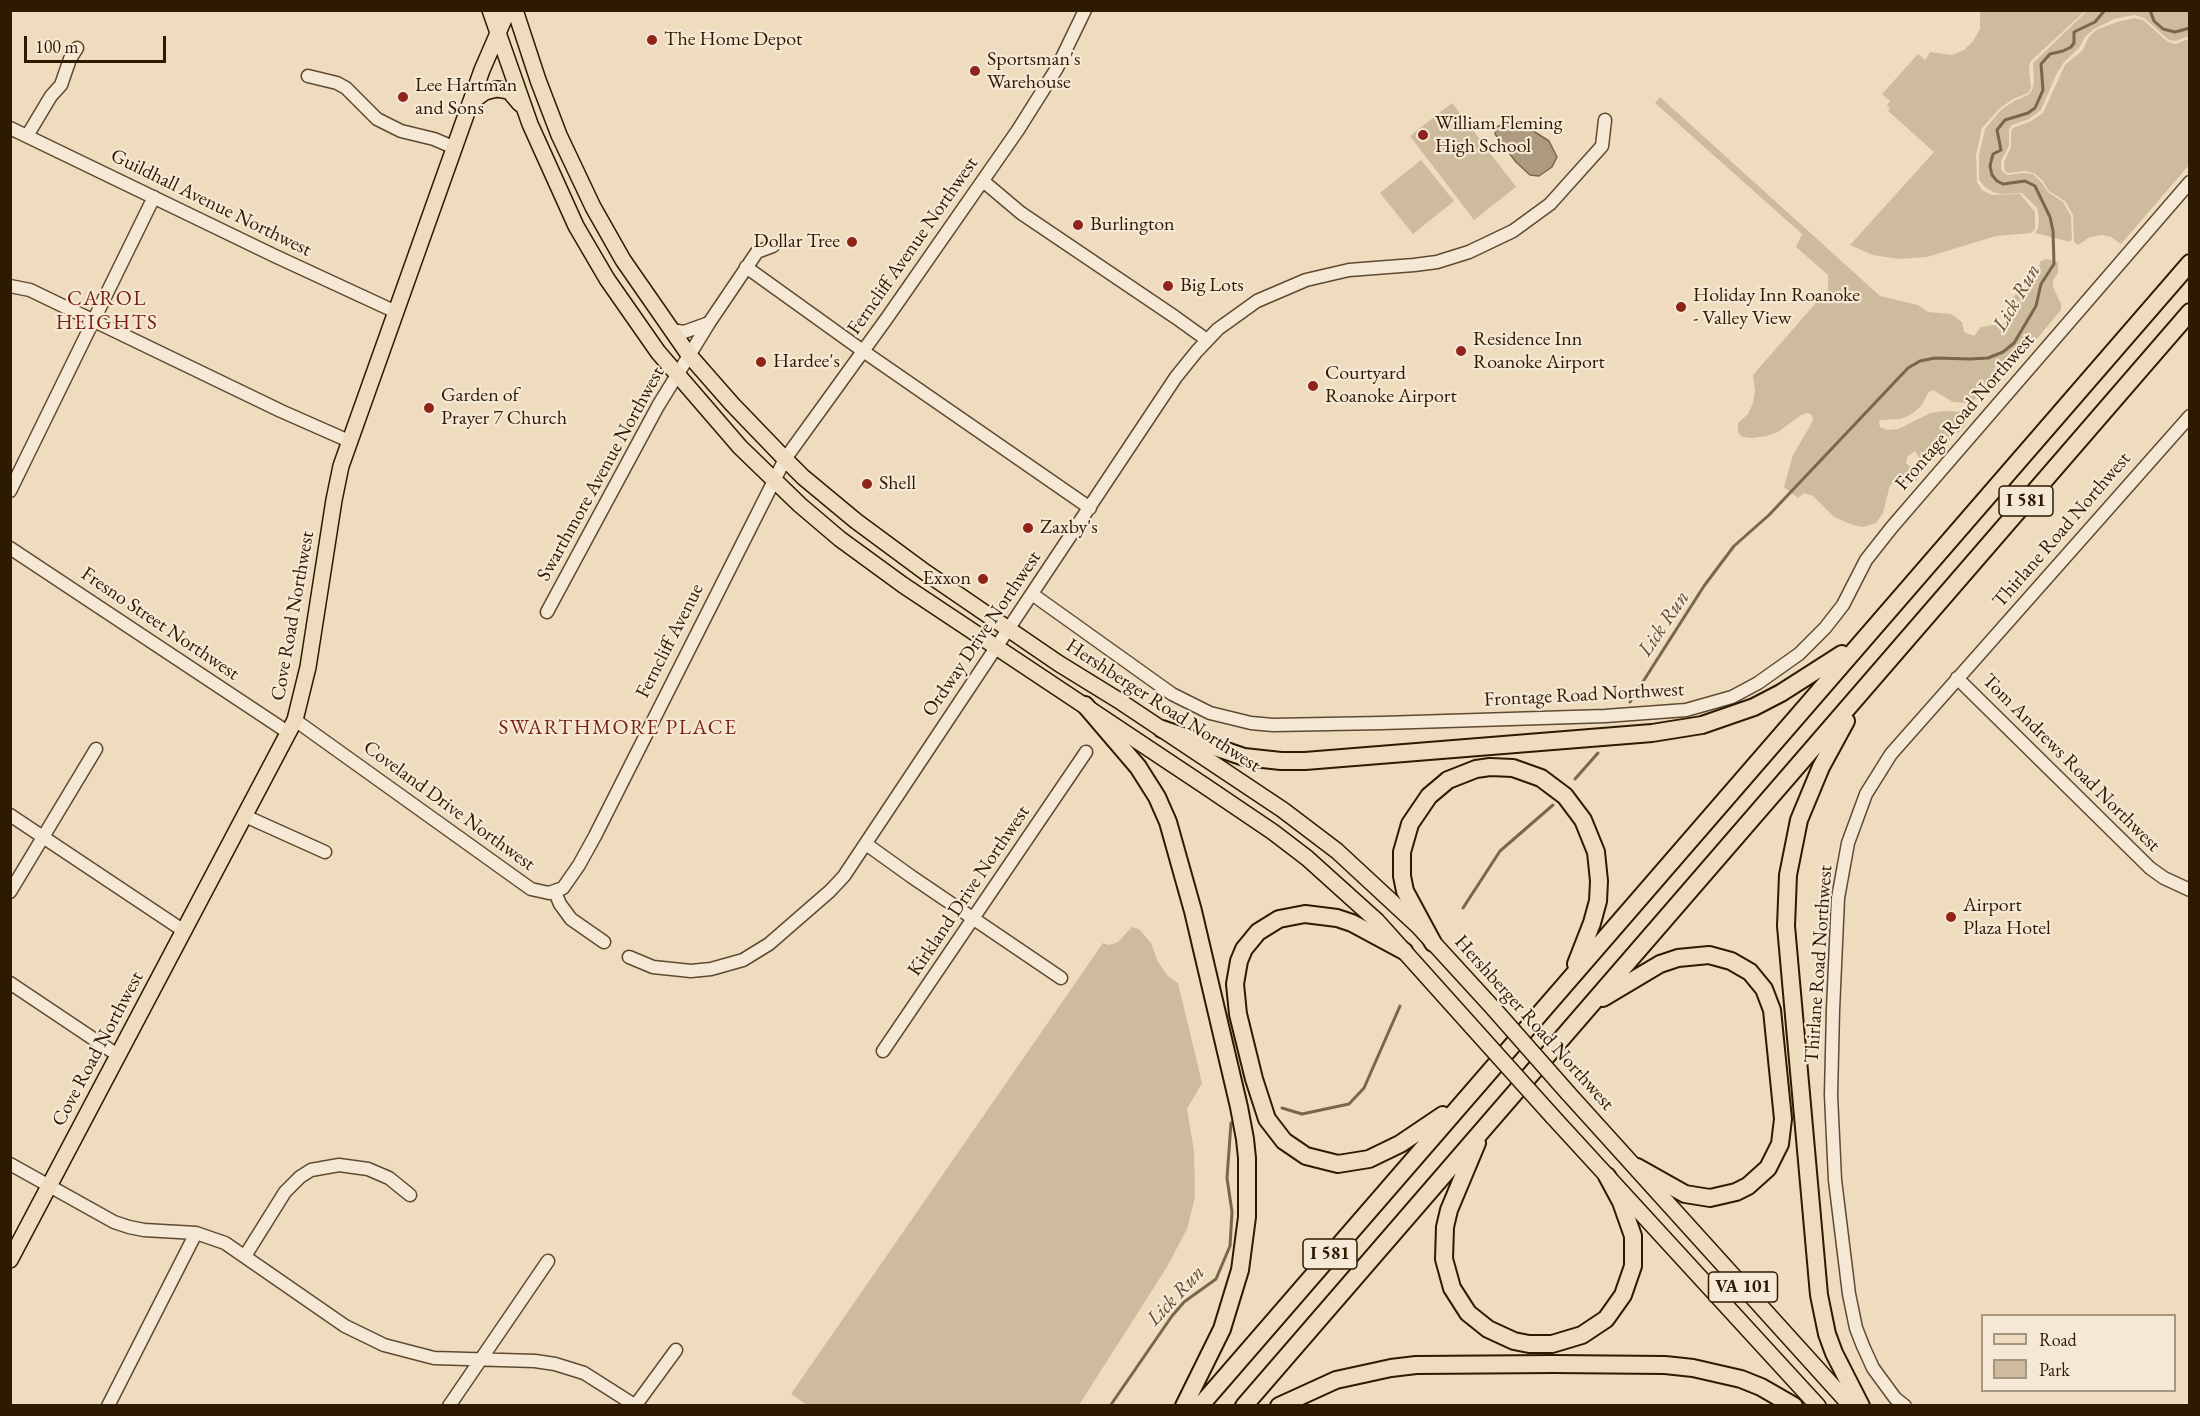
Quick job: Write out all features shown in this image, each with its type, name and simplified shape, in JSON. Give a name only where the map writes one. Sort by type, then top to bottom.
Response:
[{"type":"highway","name":"I 581","points":[[1200,1406],[2190,263]]},
{"type":"highway","name":"I 581","points":[[1244,1406],[2190,312]]},
{"type":"highway","points":[[1162,729],[1244,757],[1281,761],[1679,730],[1754,708],[1858,644]]},
{"type":"highway","points":[[1861,1406],[1834,1353],[1827,1334],[1819,1295],[1786,926],[1786,898],[1792,847],[1806,799],[1821,767],[1863,692]]},
{"type":"highway","points":[[1084,705],[1138,767],[1168,822],[1192,911],[1245,1138],[1248,1191],[1240,1270],[1222,1329],[1184,1406]]},
{"type":"highway","points":[[1433,943],[1409,901],[1403,884],[1402,852],[1410,825],[1429,796],[1448,780],[1476,769],[1513,768],[1541,778],[1565,796],[1583,820],[1596,852],[1599,881],[1598,901],[1571,977]]},
{"type":"highway","points":[[1404,951],[1352,923],[1322,915],[1305,914],[1279,919],[1267,925],[1251,939],[1239,961],[1235,998],[1262,1108],[1274,1130],[1293,1149],[1318,1160],[1338,1164],[1369,1159],[1384,1153],[1461,1103]]},
{"type":"highway","points":[[1589,1006],[1660,964],[1678,958],[1709,955],[1731,961],[1750,972],[1764,989],[1772,1010],[1783,1119],[1780,1144],[1768,1168],[1748,1186],[1730,1194],[1710,1198],[1685,1194],[1637,1167]]},
{"type":"highway","points":[[1483,1129],[1449,1210],[1445,1227],[1444,1259],[1452,1288],[1468,1313],[1488,1329],[1506,1338],[1540,1345],[1566,1341],[1595,1328],[1606,1319],[1623,1295],[1633,1266],[1633,1236],[1621,1202],[1606,1176]]},
{"type":"highway","points":[[1279,1406],[1336,1380],[1391,1368],[1416,1365],[1553,1364],[1665,1365],[1693,1368],[1741,1379],[1761,1387],[1794,1406]]},
{"type":"main road","name":"VA 101","points":[[490,10],[543,156],[576,226],[630,315],[677,375],[740,447],[850,546],[903,585],[1281,838],[1346,891],[1404,951],[1606,1176],[1650,1220],[1818,1406]]},
{"type":"main road","name":"Cove Road Northwest","points":[[10,1260],[292,727],[308,667],[339,475],[349,441],[454,148],[508,10]]},
{"type":"main road","name":"Hershberger Road Northwest","points":[[515,10],[538,80],[575,172],[622,260],[689,355],[784,459],[879,539],[1008,629],[1283,810],[1336,851],[1418,926],[1851,1406]]},
{"type":"main road","points":[[471,103],[485,92],[503,89],[515,97],[525,110]]},
{"type":"street","name":"Ferncliff Avenue Northwest","points":[[763,499],[784,459],[983,181],[1040,96],[1085,10]]},
{"type":"street","points":[[27,136],[51,96],[61,85],[70,59],[77,48]]},
{"type":"street","points":[[308,76],[337,83],[346,88],[377,119],[401,131],[434,139],[454,148]]},
{"type":"street","name":"Ordway Drive Northwest","points":[[629,957],[653,967],[691,971],[711,969],[743,960],[769,944],[830,891],[844,876],[1176,377],[1207,340],[1238,313],[1266,297],[1306,280],[1349,270],[1414,266],[1437,262],[1469,252],[1513,231],[1550,204],[1602,146],[1605,120]]},
{"type":"street","name":"Guildhall Avenue Northwest","points":[[10,128],[396,312]]},
{"type":"street","points":[[983,181],[1014,209],[1175,316],[1207,340]]},
{"type":"street","name":"Frontage Road Northwest","points":[[1032,594],[1172,694],[1210,713],[1251,723],[1393,723],[1605,716],[1686,710],[1732,697],[1758,684],[1799,654],[1825,628],[1843,605],[1860,569],[1886,535],[2190,182]]},
{"type":"street","points":[[10,491],[154,197]]},
{"type":"street","name":"Swarthmore Avenue Northwest","points":[[547,612],[658,406],[709,322],[756,252],[773,246]]},
{"type":"street","points":[[746,267],[1090,508]]},
{"type":"street","points":[[10,285],[30,290],[94,319],[281,411],[349,441]]},
{"type":"street","points":[[671,330],[684,332],[709,322]]},
{"type":"street","name":"Thirlane Road Northwest","points":[[1905,1406],[1882,1382],[1863,1347],[1849,1294],[1835,1180],[1831,1106],[1833,1010],[1837,914],[1848,843],[1866,794],[1891,754],[2190,416]]},
{"type":"street","name":"Ferncliff Avenue","points":[[555,892],[563,888],[574,874],[595,836],[763,499]]},
{"type":"street","name":"Fresno Street Northwest","points":[[10,548],[292,727]]},
{"type":"street","name":"Tom Andrews Road Northwest","points":[[1957,678],[2150,868],[2190,891]]},
{"type":"street","name":"Coveland Drive Northwest","points":[[292,727],[531,889],[555,892]]},
{"type":"street","points":[[10,892],[96,749]]},
{"type":"street","name":"Kirkland Drive Northwest","points":[[883,1051],[1086,753]]},
{"type":"street","points":[[10,815],[184,931]]},
{"type":"street","points":[[245,816],[325,852]]},
{"type":"street","points":[[866,843],[974,920],[1061,978]]},
{"type":"street","points":[[555,892],[560,904],[571,919],[604,942]]},
{"type":"street","points":[[10,983],[119,1056]]},
{"type":"street","points":[[10,1164],[114,1222],[144,1230],[196,1233],[225,1242],[360,1334],[415,1354],[434,1358],[535,1361],[569,1368],[584,1373],[636,1405],[676,1350]]},
{"type":"street","points":[[245,1256],[285,1192],[300,1177],[312,1170],[339,1166],[368,1169],[389,1178],[410,1195]]},
{"type":"street","points":[[108,1406],[196,1233]]},
{"type":"street","points":[[449,1406],[548,1262]]},
{"type":"green space","points":[[1983,11],[2085,11],[2030,62],[2031,88],[2028,93],[2013,99],[1999,109],[1982,128],[1976,155],[1977,182],[1982,190],[1992,195],[2020,194],[2035,212],[2035,229],[2031,233],[1996,236],[1927,257],[1899,259],[1873,255],[1850,245],[1934,152],[1888,111],[1890,108],[1887,105],[1890,101],[1882,94],[1918,54],[1925,60],[1930,52],[1952,55],[1964,50],[1980,29],[1980,13]]},
{"type":"green space","points":[[2087,11],[2189,11],[2189,36],[2176,41],[2169,40],[2144,18],[2134,15],[2114,19],[2094,29],[2064,62],[2041,110],[2029,119],[2012,125],[2009,130],[2009,146],[2001,161],[2001,169],[2008,175],[2033,174],[2048,192],[2063,202],[2071,216],[2072,238],[2070,242],[2035,233],[2039,218],[2037,208],[2022,193],[2002,194],[1985,187],[1979,180],[1979,155],[1985,129],[2001,110],[2028,95],[2032,90],[2033,63]]},
{"type":"green space","points":[[2134,18],[2143,20],[2168,42],[2175,44],[2189,39],[2189,165],[2121,244],[2111,237],[2102,235],[2090,237],[2078,245],[2074,242],[2073,215],[2065,201],[2049,191],[2034,173],[2005,172],[2004,162],[2011,147],[2011,131],[2043,113],[2065,65],[2083,50],[2088,38],[2096,30]]},
{"type":"green space","points":[[1660,97],[1880,296],[1918,305],[1928,312],[1951,314],[1962,322],[1964,332],[1974,336],[1981,327],[2006,323],[2012,311],[2014,296],[2036,278],[2040,262],[2046,259],[2058,262],[2058,273],[2053,280],[2053,287],[2061,304],[2061,310],[2025,353],[2003,366],[1999,377],[1989,384],[1978,398],[1966,403],[1953,402],[1933,390],[1912,414],[1901,419],[1880,420],[1880,427],[1887,430],[1898,429],[1931,413],[1962,412],[1967,416],[1967,422],[1960,431],[1925,462],[1922,462],[1915,451],[1907,457],[1906,463],[1917,473],[1917,480],[1908,484],[1901,481],[1890,485],[1883,513],[1876,523],[1863,527],[1853,525],[1834,517],[1813,496],[1804,493],[1798,498],[1784,487],[1793,455],[1813,420],[1812,415],[1808,413],[1801,415],[1778,432],[1767,436],[1742,437],[1738,432],[1738,423],[1748,414],[1753,403],[1755,391],[1753,375],[1828,289],[1828,275],[1796,247],[1802,234],[1655,103]]},
{"type":"green space","points":[[1452,103],[1516,187],[1474,220],[1410,136]]},
{"type":"green space","points":[[1421,160],[1454,201],[1413,234],[1380,193]]},
{"type":"green space","points":[[1132,927],[1139,929],[1151,943],[1158,962],[1168,976],[1178,983],[1202,1083],[1187,1109],[1194,1151],[1195,1197],[1187,1229],[1167,1267],[1079,1405],[807,1405],[791,1394],[1103,943],[1109,945],[1118,942]]},
{"type":"shaded area","points":[[1503,124],[1530,129],[1549,141],[1557,157],[1552,167],[1539,176],[1530,175],[1516,162],[1495,134],[1497,127]]},
{"type":"waterway","name":"Lick Run","points":[[1630,702],[1704,586],[1734,546],[1769,515],[1908,368],[1920,361],[1935,358],[1988,358],[2003,352],[2014,343],[2036,306],[2041,284],[2054,264],[2053,231],[2050,217],[2035,186],[2025,181],[2003,184],[1992,175],[1990,166],[1993,154],[2001,150],[1997,130],[2005,120],[2028,113],[2035,108],[2043,90],[2041,64],[2050,54],[2071,47],[2074,43],[2074,32],[2095,22],[2105,10]]},
{"type":"waterway","name":"Lick Run","points":[[2150,10],[2154,21],[2163,29],[2175,32],[2190,28]]},
{"type":"waterway","name":"Lick Run","points":[[1575,779],[1598,753]]},
{"type":"waterway","name":"Lick Run","points":[[1463,908],[1500,851],[1553,805]]},
{"type":"waterway","name":"Lick Run","points":[[1282,1108],[1302,1114],[1349,1104],[1364,1088],[1400,1006]]},
{"type":"waterway","name":"Lick Run","points":[[1110,1406],[1172,1316],[1184,1302],[1216,1279],[1230,1246],[1232,1212],[1227,1178],[1231,1123]]},
{"type":"place","name":"The Home Depot","points":[[652,40]]},
{"type":"place","name":"Sportsman's Warehouse","points":[[975,71]]},
{"type":"place","name":"Lee Hartman and Sons","points":[[403,97]]},
{"type":"place","name":"William Fleming High School","points":[[1423,135]]},
{"type":"place","name":"Burlington","points":[[1078,225]]},
{"type":"place","name":"Dollar Tree","points":[[852,242]]},
{"type":"place","name":"Big Lots","points":[[1168,286]]},
{"type":"place","name":"Holiday Inn Roanoke - Valley View","points":[[1681,307]]},
{"type":"place","name":"Residence Inn Roanoke Airport","points":[[1461,351]]},
{"type":"place","name":"Hardee's","points":[[761,362]]},
{"type":"place","name":"Courtyard Roanoke Airport","points":[[1313,386]]},
{"type":"place","name":"Garden of Prayer 7 Church","points":[[429,408]]},
{"type":"place","name":"Shell","points":[[867,484]]},
{"type":"place","name":"Zaxby's","points":[[1028,528]]},
{"type":"place","name":"Exxon","points":[[983,579]]},
{"type":"place","name":"Airport Plaza Hotel","points":[[1951,917]]},
{"type":"district","name":"CAROL HEIGHTS","points":[[107,311]]},
{"type":"district","name":"SWARTHMORE PLACE","points":[[618,728]]}]
